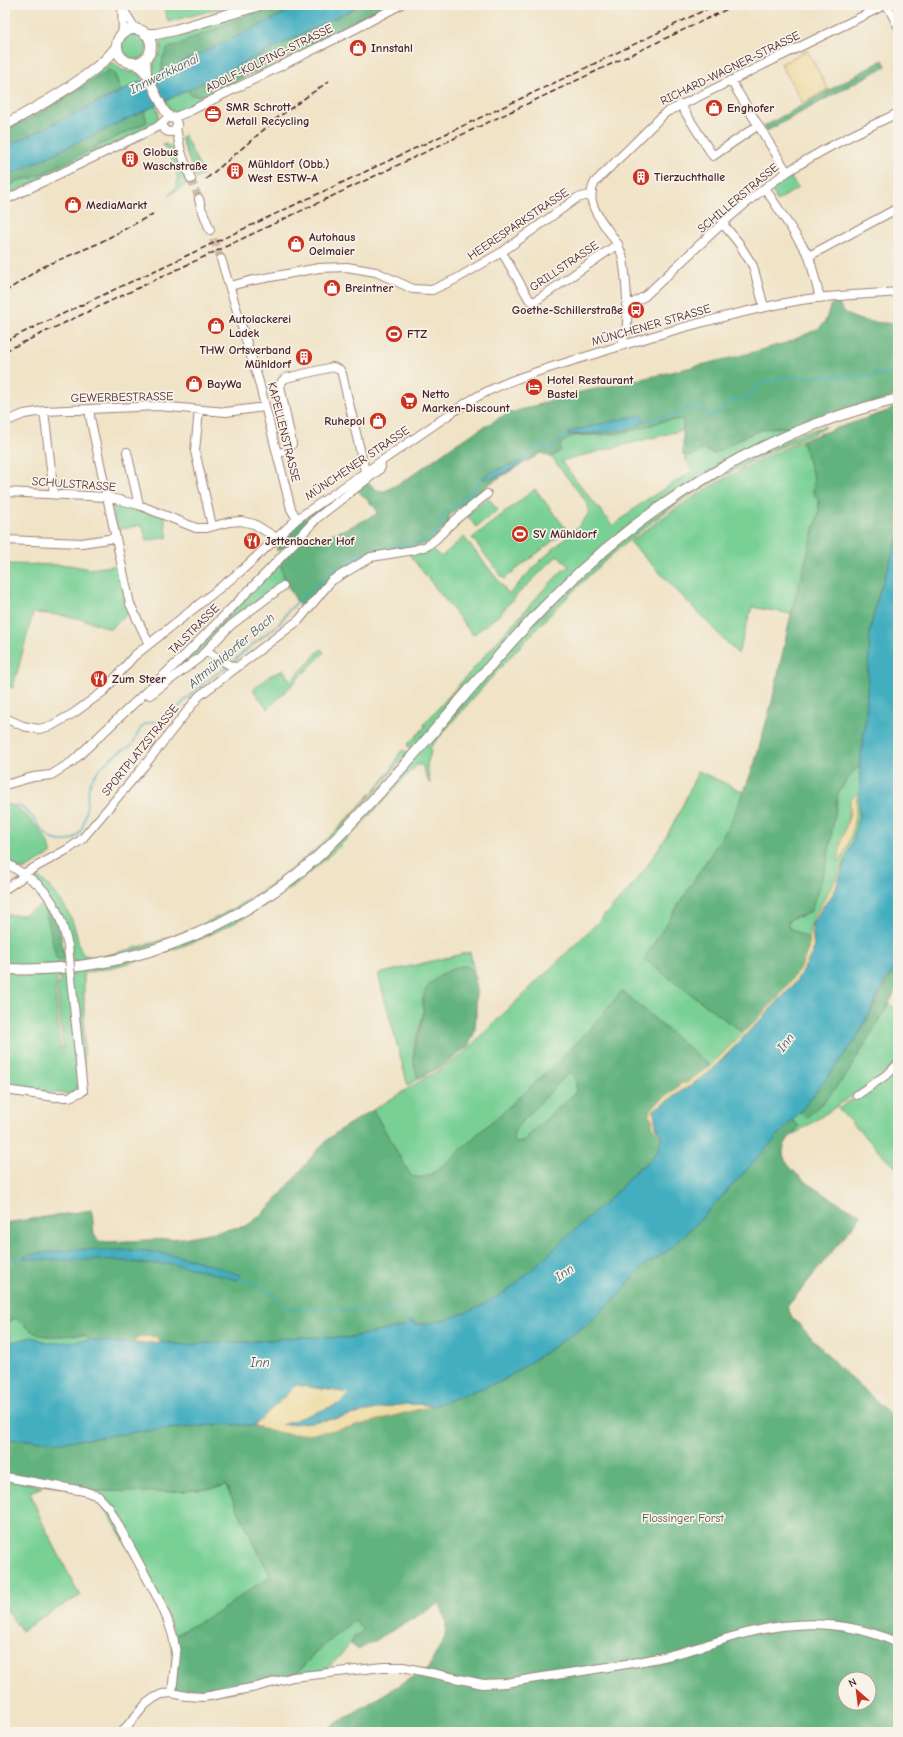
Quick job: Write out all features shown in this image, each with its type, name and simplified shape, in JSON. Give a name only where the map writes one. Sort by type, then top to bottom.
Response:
[{"type":"main road","points":[[5,125],[54,96],[90,72],[111,55],[123,34],[130,30],[156,34],[176,30],[260,5]]},
{"type":"main road","points":[[150,46],[176,30]]},
{"type":"main road","points":[[117,46],[123,59],[129,62],[135,63],[146,57],[150,46],[150,41],[140,32]]},
{"type":"main road","points":[[90,72],[114,60],[123,59]]},
{"type":"main road","points":[[5,969],[35,970],[62,968],[98,963],[145,953],[205,931],[264,898],[296,875],[330,845],[383,789],[530,622],[580,572],[628,530],[681,492],[738,459],[776,440],[828,420],[898,399]]},
{"type":"street","name":"ADOLF-KOLPING-STRASSE","points":[[5,200],[124,143],[170,124],[192,110],[400,5]]},
{"type":"street","points":[[886,5],[898,26]]},
{"type":"street","name":"RICHARD-WAGNER-STRASSE","points":[[590,195],[595,182],[603,173],[660,117],[680,104],[731,81],[886,5]]},
{"type":"street","points":[[122,6],[140,32]]},
{"type":"street","points":[[122,6],[123,34]]},
{"type":"street","points":[[146,57],[147,75]]},
{"type":"street","points":[[135,63],[147,75],[164,110],[191,179]]},
{"type":"street","points":[[731,81],[757,126],[787,172]]},
{"type":"street","points":[[680,104],[713,156],[757,126]]},
{"type":"street","name":"SCHILLERSTRASSE","points":[[626,305],[645,296],[723,224],[765,188],[787,172],[851,136],[898,113]]},
{"type":"street","points":[[765,188],[809,256],[820,298]]},
{"type":"street","points":[[590,195],[592,206],[618,244],[623,261],[627,325],[621,346]]},
{"type":"street","name":"HEERESPARKSTRASSE","points":[[230,286],[319,268],[347,267],[376,272],[413,289],[432,290],[456,279],[502,252],[577,198],[590,195]]},
{"type":"street","points":[[201,206],[212,235]]},
{"type":"street","points":[[809,256],[898,208]]},
{"type":"street","points":[[723,224],[741,246],[753,266],[764,307]]},
{"type":"street","name":"GRILLSTRASSE","points":[[502,252],[529,299],[534,302],[618,244]]},
{"type":"street","name":"KAPELLENSTRASSE","points":[[220,259],[230,286],[259,382],[291,509],[297,519]]},
{"type":"street","name":"MÜNCHENER STRASSE","points":[[5,718],[22,726],[35,729],[51,726],[64,720],[104,690],[128,661],[188,612],[231,580],[275,537],[297,519],[466,403],[488,390],[510,381],[635,341],[764,307],[820,298],[898,292]]},
{"type":"street","points":[[627,325],[635,341]]},
{"type":"street","points":[[278,454],[288,450],[292,444],[280,386],[282,381],[286,378],[333,367],[340,370],[342,374],[366,471]]},
{"type":"street","name":"GEWERBESTRASSE","points":[[5,422],[24,414],[44,411],[158,406],[231,411],[265,406]]},
{"type":"street","points":[[90,409],[90,417],[130,604],[150,644]]},
{"type":"street","points":[[199,410],[195,456],[212,526]]},
{"type":"street","points":[[44,411],[54,494]]},
{"type":"street","points":[[127,452],[139,505]]},
{"type":"street","name":"TALSTRASSE","points":[[5,785],[33,777],[46,777],[65,768],[142,697],[269,570],[317,518],[379,470],[381,467],[380,462]]},
{"type":"street","name":"SCHULSTRASSE","points":[[5,492],[107,497],[139,505],[196,528],[241,521],[254,524],[275,537]]},
{"type":"street","name":"SPORTPLATZSTRASSE","points":[[5,889],[20,879],[23,874],[70,848],[82,839],[144,766],[199,696],[234,667],[299,620],[325,587],[335,578],[371,557],[414,550],[427,546],[455,520],[487,494]]},
{"type":"street","points":[[5,540],[82,543],[115,538]]},
{"type":"street","points":[[142,697],[145,698],[149,696],[206,651],[231,625],[283,586]]},
{"type":"street","points":[[206,651],[234,667]]},
{"type":"street","points":[[5,862],[39,886],[54,904],[61,919],[68,946],[83,1091],[69,1097],[62,1097],[5,1090]]},
{"type":"street","points":[[857,1095],[898,1064]]},
{"type":"street","points":[[5,1478],[84,1491],[98,1496],[109,1508],[160,1602],[168,1621],[173,1636],[176,1654],[172,1693]]},
{"type":"street","points":[[122,1732],[150,1701],[162,1694],[172,1693],[186,1696],[204,1697],[256,1687],[293,1677],[383,1666],[403,1667],[483,1684],[506,1683],[654,1659],[684,1652],[748,1633],[791,1624],[839,1626],[870,1632],[898,1643]]},
{"type":"green space","points":[[164,5],[234,5],[168,22]]},
{"type":"green space","points":[[267,5],[272,5],[163,57],[161,73],[152,76],[149,68],[160,53],[160,42],[174,35]]},
{"type":"green space","points":[[272,5],[302,5],[161,73],[163,57],[167,49]]},
{"type":"green space","points":[[361,5],[387,5],[254,70],[253,73],[222,89],[204,95],[190,94],[188,90]]},
{"type":"green space","points":[[387,5],[394,5],[377,15],[257,73],[253,73],[254,70]]},
{"type":"green space","points":[[134,34],[143,38],[147,47],[143,56],[134,60],[125,56],[121,47],[125,38]]},
{"type":"green space","points":[[883,60],[886,66],[765,132],[763,127]]},
{"type":"green space","points":[[113,62],[122,70],[140,74],[144,80],[121,91],[114,73],[97,77],[39,115],[5,130],[5,128]]},
{"type":"green space","points":[[109,70],[114,73],[121,91],[5,147],[5,130],[39,115]]},
{"type":"green space","points":[[188,90],[190,94],[197,96],[209,94],[207,98],[175,112],[170,110],[165,101]]},
{"type":"green space","points":[[156,105],[159,114],[157,123],[5,196],[5,189],[19,180],[33,178],[147,122],[144,111]]},
{"type":"green space","points":[[144,111],[147,122],[33,178],[19,180],[5,189],[5,177]]},
{"type":"green space","points":[[184,135],[204,175],[196,179],[181,138]]},
{"type":"green space","points":[[165,144],[174,150],[178,155],[188,184],[169,195],[176,187],[178,180],[174,164],[163,145]]},
{"type":"green space","points":[[789,175],[798,188],[777,201],[771,188]]},
{"type":"green space","points":[[838,303],[843,310],[857,319],[898,325],[898,395],[797,428],[778,427],[764,429],[743,437],[714,454],[704,449],[690,456],[683,454],[683,419],[662,421],[635,430],[616,434],[572,436],[561,443],[560,451],[551,457],[541,453],[492,482],[449,516],[449,524],[429,543],[380,554],[344,570],[304,613],[285,582],[280,562],[301,539],[311,541],[316,540],[348,528],[377,514],[376,509],[357,490],[367,482],[377,490],[385,491],[407,479],[454,445],[506,414],[541,404],[561,396],[616,385],[739,356],[789,342],[818,329],[825,322],[831,304]],"holes":[[[632,417],[640,425],[599,433],[567,435],[574,430]]]},
{"type":"green space","points":[[898,405],[898,538],[877,600],[870,631],[866,717],[860,765],[845,782],[838,794],[827,863],[811,911],[802,916],[794,917],[788,921],[788,927],[809,939],[807,953],[802,966],[785,991],[743,1033],[644,959],[730,824],[755,762],[772,702],[791,614],[819,512],[819,501],[813,492],[814,479],[802,440],[888,411]]},
{"type":"green space","points":[[684,419],[683,430],[561,461],[613,526],[643,502],[692,471],[683,454],[690,456],[704,449],[711,453],[756,432],[771,428],[797,428],[622,530],[412,751],[408,747],[408,744],[424,728],[425,723],[545,588],[563,570],[569,567],[558,555],[499,615],[473,635],[408,553],[430,549],[441,557],[464,537],[509,594],[540,561],[579,526],[588,514],[588,504],[551,457],[560,451],[560,443],[572,436],[616,434],[635,430],[662,421]]},
{"type":"green space","points":[[826,426],[818,432],[800,438],[747,464],[698,491],[635,535],[597,568],[514,653],[430,748],[431,752],[427,765],[430,783],[422,765],[417,765],[354,832],[327,858],[288,890],[234,923],[176,948],[146,958],[84,973],[84,1092],[80,1085],[78,1089],[70,1094],[5,1089],[5,972],[165,950],[291,884],[515,644],[579,578],[639,526],[718,474],[798,434]],"holes":[[[61,977],[57,987],[63,1049],[60,1048],[55,988],[58,979]]]},
{"type":"green space","points":[[802,440],[814,479],[813,492],[819,501],[819,512],[791,614],[752,607],[738,654],[630,542],[668,514],[708,488],[752,464]]},
{"type":"green space","name":"SV Mühldorf","points":[[535,489],[567,530],[504,579],[472,538]]},
{"type":"green space","points":[[488,498],[498,510],[476,527],[467,515]]},
{"type":"green space","points":[[112,500],[165,517],[168,537],[147,541],[142,525],[116,530],[111,502]]},
{"type":"green space","points":[[330,502],[331,503],[291,544],[277,551],[277,540],[303,519]]},
{"type":"green space","points":[[280,562],[285,582],[247,608],[206,649],[156,688],[190,654],[191,656],[196,651],[195,650]]},
{"type":"green space","points":[[5,564],[69,565],[90,569],[120,565],[131,611],[110,629],[73,617],[33,613],[13,688],[5,685]]},
{"type":"green space","points":[[321,649],[324,653],[268,709],[253,690],[269,676],[284,670],[288,678],[292,680]]},
{"type":"green space","points":[[402,750],[406,751],[408,754],[332,838],[276,886],[218,921],[144,949],[73,963],[70,938],[31,873],[45,883],[64,905],[72,921],[79,946],[84,955],[97,958],[144,946],[190,930],[213,919],[257,894],[297,865],[334,832],[372,793],[392,769]]},
{"type":"green space","points":[[860,765],[859,815],[853,841],[846,861],[814,917],[809,939],[788,927],[788,921],[794,917],[802,916],[811,911],[827,863],[838,794],[845,782]],"holes":[[[850,801],[854,824],[842,858]]]},
{"type":"green space","points":[[698,771],[744,792],[730,824],[645,959],[743,1033],[710,1066],[622,991],[591,1027],[558,1061],[454,1156],[431,1174],[421,1177],[411,1176],[373,1110],[458,1058],[627,892],[645,869],[666,837],[682,807]]},
{"type":"green space","points":[[5,805],[17,808],[29,818],[40,830],[48,843],[51,849],[51,854],[25,869],[19,869],[5,859]]},
{"type":"green space","points":[[48,902],[58,920],[65,958],[60,960],[56,958],[44,904]]},
{"type":"green space","points":[[44,904],[66,964],[5,966],[5,915],[23,915]]},
{"type":"green space","points":[[470,952],[474,972],[468,967],[461,966],[423,999],[423,1015],[414,1046],[414,1065],[418,1079],[408,1086],[378,974]]},
{"type":"green space","points":[[898,962],[898,985],[889,1003],[847,1074],[827,1098],[806,1118],[800,1112],[854,1042]]},
{"type":"green space","points":[[461,966],[469,967],[472,970],[476,981],[476,1020],[473,1037],[467,1047],[454,1058],[418,1079],[415,1068],[414,1053],[423,1015],[423,998],[425,991],[438,977]]},
{"type":"green space","points":[[622,991],[710,1066],[686,1083],[681,1083],[673,1092],[652,1109],[649,1114],[653,1121],[652,1125],[662,1138],[658,1150],[649,1161],[633,1173],[620,1189],[523,1279],[485,1304],[469,1312],[436,1323],[421,1324],[409,1321],[403,1327],[347,1338],[299,1337],[248,1342],[186,1345],[161,1342],[160,1340],[139,1337],[132,1344],[91,1341],[85,1335],[40,1335],[33,1332],[17,1319],[13,1318],[7,1323],[11,1343],[5,1344],[5,1223],[92,1210],[94,1235],[99,1241],[109,1242],[183,1238],[246,1226],[277,1199],[328,1139],[373,1110],[411,1176],[426,1176],[431,1174],[454,1156],[524,1093],[575,1044]],"holes":[[[569,1072],[575,1081],[575,1093],[535,1129],[523,1142],[516,1143],[513,1137],[518,1126]]]},
{"type":"green space","points":[[889,1003],[898,1011],[898,1062],[879,1078],[792,1136],[798,1126],[792,1120],[800,1112],[806,1118],[827,1098],[847,1074]]},
{"type":"green space","points":[[898,1067],[898,1170],[838,1109]]},
{"type":"green space","points":[[569,1072],[575,1081],[575,1093],[535,1129],[523,1142],[516,1143],[513,1137],[518,1126]]},
{"type":"green space","name":"Flossinger Forst","points":[[792,1120],[799,1126],[783,1148],[785,1161],[792,1170],[815,1188],[862,1215],[787,1307],[792,1317],[839,1367],[898,1421],[898,1732],[322,1732],[414,1676],[418,1671],[427,1670],[445,1637],[446,1622],[440,1603],[360,1649],[356,1649],[351,1644],[354,1637],[363,1631],[356,1620],[344,1628],[316,1652],[297,1673],[228,1693],[172,1693],[173,1636],[225,1608],[249,1590],[271,1577],[226,1486],[211,1489],[180,1491],[95,1492],[5,1478],[5,1439],[64,1442],[143,1431],[225,1424],[254,1426],[292,1434],[349,1427],[433,1406],[502,1381],[586,1325],[619,1295],[633,1277],[645,1265],[667,1251],[701,1219]]},
{"type":"green space","points":[[13,1318],[17,1319],[36,1334],[51,1336],[85,1335],[91,1341],[57,1343],[46,1342],[32,1337],[11,1343],[7,1323]]},
{"type":"green space","points":[[5,1478],[42,1487],[30,1492],[42,1522],[80,1596],[41,1618],[22,1631],[5,1609]]},
{"type":"green space","points":[[226,1486],[271,1577],[249,1590],[225,1608],[174,1636],[164,1606],[95,1492],[180,1491],[211,1489]]},
{"type":"green space","points":[[356,1620],[363,1631],[335,1661],[325,1669],[319,1671],[297,1673],[325,1645]]},
{"type":"sand","points":[[807,50],[828,89],[803,103],[781,64]]},
{"type":"sand","points":[[856,794],[857,796],[852,831],[843,856],[838,862],[841,843],[850,813],[850,801]]},
{"type":"sand","points":[[846,861],[834,893],[812,924],[814,949],[802,973],[791,988],[710,1072],[654,1110],[656,1126],[662,1138],[652,1125],[653,1121],[649,1114],[651,1110],[681,1083],[686,1083],[710,1066],[778,998],[802,965],[808,949],[811,925],[814,917]]},
{"type":"sand","points":[[139,1337],[157,1337],[161,1342],[132,1344]]},
{"type":"sand","points":[[296,1385],[350,1393],[339,1404],[284,1425],[333,1419],[395,1405],[420,1404],[433,1406],[346,1428],[311,1433],[288,1434],[254,1426]]},
{"type":"water","name":"Innwerkkanal","points":[[302,5],[361,5],[188,90],[5,177],[5,147]]},
{"type":"water","points":[[640,415],[646,421],[628,429],[566,435],[574,430]]},
{"type":"water","points":[[522,461],[522,463],[503,474],[482,479],[484,476],[493,471]]},
{"type":"water","name":"Inn","points":[[898,538],[898,962],[895,969],[886,981],[854,1042],[829,1075],[800,1112],[701,1219],[667,1251],[645,1265],[633,1277],[619,1295],[586,1325],[502,1381],[433,1406],[421,1404],[396,1405],[333,1419],[281,1425],[339,1404],[350,1393],[296,1385],[254,1426],[225,1424],[143,1431],[64,1442],[5,1439],[5,1344],[32,1337],[46,1342],[57,1343],[83,1340],[147,1344],[161,1342],[186,1345],[248,1342],[299,1337],[347,1338],[403,1327],[409,1321],[419,1325],[447,1319],[477,1308],[510,1289],[620,1189],[633,1173],[649,1161],[658,1150],[662,1138],[656,1126],[654,1110],[710,1072],[791,988],[802,973],[814,949],[812,924],[834,893],[853,841],[859,815],[860,765],[866,717],[870,631],[877,600]]},
{"type":"water","points":[[78,1249],[138,1250],[159,1252],[194,1260],[240,1275],[238,1280],[171,1264],[146,1264],[115,1260],[47,1260],[21,1258],[32,1254]]},
{"type":"waterway","name":"Altmühldorfer Bach","points":[[646,421],[675,415],[698,405],[703,408],[706,417],[718,414],[724,405],[730,401],[739,401],[748,398],[758,386],[782,377],[855,376],[898,373]]},
{"type":"waterway","name":"Altmühldorfer Bach","points":[[521,462],[533,450],[540,447],[544,446],[550,450],[564,436],[567,435]]},
{"type":"waterway","name":"Altmühldorfer Bach","points":[[233,662],[279,624],[289,610],[329,573],[361,554],[371,550],[396,547],[423,541],[437,531],[442,517],[447,511],[474,490],[476,485],[482,479]]},
{"type":"waterway","name":"Altmühldorfer Bach","points":[[5,804],[23,808],[44,832],[54,839],[60,841],[70,840],[77,836],[82,829],[90,784],[99,770],[122,750],[132,745],[140,729],[144,725],[167,718],[201,685],[227,667]]},
{"type":"waterway","points":[[5,1258],[23,1258]]},
{"type":"waterway","points":[[237,1277],[259,1286],[272,1294],[286,1308],[292,1310],[311,1308],[375,1312],[402,1308],[408,1313],[409,1321]]},
{"type":"tunnel","points":[[191,179],[199,199]]},
{"type":"tunnel","points":[[213,239],[221,259]]},
{"type":"railway","points":[[5,341],[571,75],[715,5]]},
{"type":"railway","points":[[5,351],[736,5]]},
{"type":"railway","points":[[206,179],[281,115],[329,81]]},
{"type":"railway","points":[[5,292],[42,267],[97,244],[153,214]]},
{"type":"place","name":"Innstahl","points":[[358,48]]},
{"type":"place","name":"Enghofer","points":[[714,108]]},
{"type":"place","name":"SMR Schrott Metall Recycling","points":[[213,114]]},
{"type":"place","name":"Globus Waschstraße","points":[[130,159]]},
{"type":"place","name":"Mühldorf (Obb.) West ESTW-A","points":[[235,171]]},
{"type":"place","name":"Tierzuchthalle","points":[[641,177]]},
{"type":"place","name":"MediaMarkt","points":[[73,205]]},
{"type":"place","name":"Autohaus Oelmaier","points":[[296,244]]},
{"type":"place","name":"Breintner","points":[[332,288]]},
{"type":"place","name":"Goethe-Schillerstraße","points":[[636,310]]},
{"type":"place","name":"Autolackerei Ladek","points":[[216,326]]},
{"type":"place","name":"FTZ","points":[[394,334]]},
{"type":"place","name":"THW Ortsverband Mühldorf","points":[[304,357]]},
{"type":"place","name":"BayWa","points":[[194,384]]},
{"type":"place","name":"Hotel Restaurant Bastei","points":[[534,387]]},
{"type":"place","name":"Netto Marken-Discount","points":[[409,401]]},
{"type":"place","name":"Ruhepol","points":[[378,421]]},
{"type":"place","name":"SV Mühldorf","points":[[520,534]]},
{"type":"place","name":"Jettenbacher Hof","points":[[252,541]]},
{"type":"place","name":"Zum Steer","points":[[99,679]]}]
